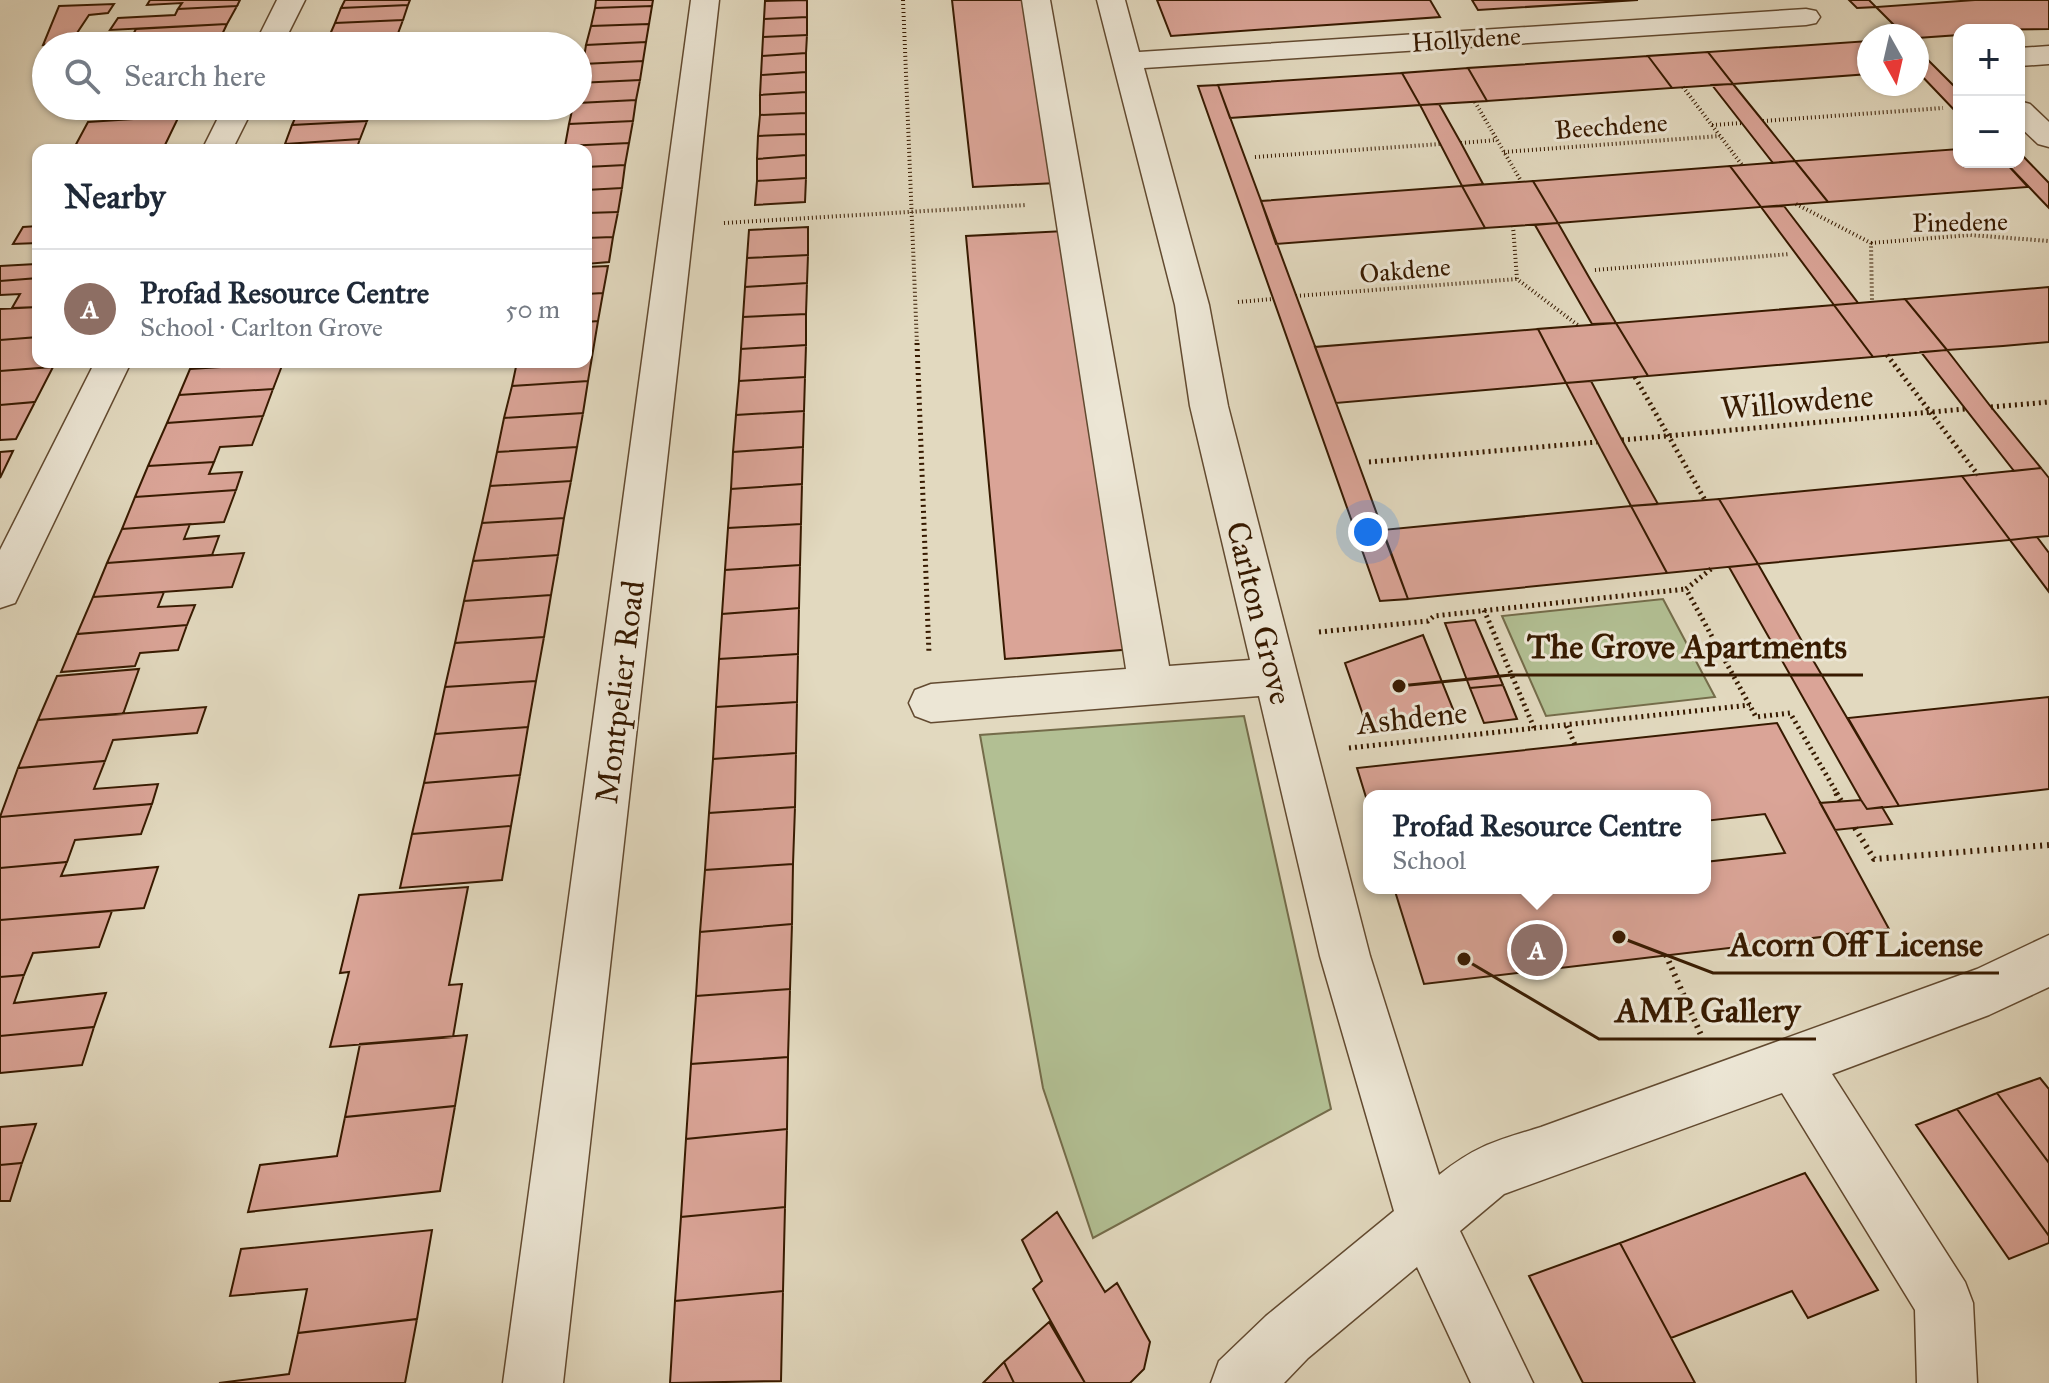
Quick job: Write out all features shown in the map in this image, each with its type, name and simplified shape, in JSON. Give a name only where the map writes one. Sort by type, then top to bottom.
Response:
[{"type":"street","points":[[275,32],[291,0]]},
{"type":"street","name":"Montpelier Road","points":[[533,1383],[705,0]]},
{"type":"street","points":[[1036,0],[1151,686]]},
{"type":"street","name":"Carlton Grove","points":[[1111,0],[1192,305],[1209,406],[1345,956],[1426,1222],[1503,1383]]},
{"type":"street","name":"Hollydene","points":[[1126,61],[1806,17]]},
{"type":"street","points":[[2025,57],[2049,55]]},
{"type":"street","points":[[2025,116],[2049,138]]},
{"type":"street","points":[[220,144],[232,120]]},
{"type":"street","points":[[1,588],[110,368]]},
{"type":"street","points":[[931,703],[1151,686],[1269,657]]},
{"type":"street","points":[[1241,1383],[1287,1337],[1488,1171],[1989,990],[2049,960]]},
{"type":"street","points":[[1793,1062],[1944,1303],[1947,1383]]},
{"type":"path","points":[[903,0],[931,703]]},
{"type":"path","name":"Beechdene","points":[[1683,87],[1742,165]]},
{"type":"path","points":[[1475,102],[1521,181]]},
{"type":"path","points":[[1763,121],[1943,108]]},
{"type":"path","name":"Beechdene","points":[[1712,125],[1742,123]]},
{"type":"path","name":"Beechdene","points":[[1504,152],[1720,136]]},
{"type":"path","points":[[1461,143],[1497,140]]},
{"type":"path","points":[[1255,157],[1440,144]]},
{"type":"path","points":[[679,225],[1072,203]]},
{"type":"path","name":"Pinedene","points":[[1796,204],[1871,243],[1970,235],[2049,241]]},
{"type":"path","points":[[1513,226],[1517,279],[1579,326]]},
{"type":"path","name":"Pinedene","points":[[1871,243],[1872,302]]},
{"type":"path","points":[[1595,270],[1790,254]]},
{"type":"path","name":"Oakdene","points":[[1296,296],[1517,279]]},
{"type":"path","name":"Willowdene","points":[[1887,355],[1978,475]]},
{"type":"path","points":[[1635,377],[1705,500]]},
{"type":"path","points":[[1991,407],[2049,402]]},
{"type":"path","name":"Willowdene","points":[[1622,440],[1965,409]]},
{"type":"path","points":[[1369,462],[1597,442]]},
{"type":"path","points":[[1269,657],[1428,621],[1434,616],[1686,589],[1711,569]]},
{"type":"path","points":[[1686,589],[1750,705]]},
{"type":"path","points":[[1484,610],[1535,730]]},
{"type":"path","name":"Ashdene","points":[[1294,754],[1750,705],[1756,717],[1790,713],[1841,801]]},
{"type":"path","points":[[1567,726],[1575,745]]},
{"type":"path","points":[[1855,828],[1874,859],[2049,845]]},
{"type":"path","points":[[1666,955],[1724,1087]]},
{"type":"green space","points":[[1663,599],[1715,697],[1546,716],[1502,616]]},
{"type":"green space","points":[[1244,716],[1331,1109],[1093,1238],[1043,1088],[980,735]]},
{"type":"building","points":[[150,0],[240,0],[237,6],[178,9],[182,3],[147,5]]},
{"type":"building","points":[[345,0],[410,0],[408,5],[341,8]]},
{"type":"building","points":[[596,0],[653,0],[652,6],[595,8]]},
{"type":"building","points":[[807,0],[807,17],[764,19],[765,1]]},
{"type":"building","points":[[952,0],[1025,0],[1057,183],[973,187]]},
{"type":"building","points":[[1157,0],[1430,0],[1440,17],[1171,36]]},
{"type":"building","points":[[1472,0],[1638,0],[1478,10]]},
{"type":"building","points":[[1849,0],[1869,0],[1876,7],[1857,8]]},
{"type":"building","points":[[1975,0],[2049,0],[2049,29],[2025,29],[2025,24],[1953,24],[1953,35],[1929,37],[1929,24],[1893,24],[1876,7]]},
{"type":"building","points":[[114,4],[108,13],[89,15],[78,32],[48,32],[59,6]]},
{"type":"building","points":[[408,5],[403,20],[335,23],[341,8]]},
{"type":"building","points":[[237,6],[227,24],[110,30],[118,18],[175,15],[178,9]]},
{"type":"building","points":[[652,6],[649,24],[591,26],[595,8]]},
{"type":"building","points":[[807,17],[807,35],[763,37],[764,19]]},
{"type":"building","points":[[403,20],[398,32],[331,32],[335,23]]},
{"type":"building","points":[[227,24],[223,32],[134,32],[136,29]]},
{"type":"building","points":[[649,24],[646,42],[592,45],[591,26]]},
{"type":"building","points":[[807,35],[806,53],[762,56],[763,37]]},
{"type":"building","points":[[646,42],[643,61],[592,64],[592,45]]},
{"type":"building","points":[[1857,42],[1857,75],[1733,84],[1708,52]]},
{"type":"building","points":[[1708,52],[1733,84],[1672,88],[1648,56]]},
{"type":"building","points":[[806,53],[806,72],[761,75],[762,56]]},
{"type":"building","points":[[1648,56],[1672,88],[1487,101],[1468,68]]},
{"type":"building","points":[[643,61],[640,80],[592,82],[592,64]]},
{"type":"building","points":[[1929,61],[1953,85],[1953,109],[1929,84]]},
{"type":"building","points":[[1468,68],[1487,101],[1420,105],[1402,73]]},
{"type":"building","points":[[806,72],[806,92],[760,95],[761,75]]},
{"type":"building","points":[[1402,73],[1420,105],[1230,118],[1218,85]]},
{"type":"building","points":[[640,80],[636,100],[592,102],[592,82]]},
{"type":"building","points":[[1733,84],[1795,161],[1773,163],[1712,85]]},
{"type":"building","points":[[1218,85],[1408,599],[1380,601],[1198,86]]},
{"type":"building","points":[[806,92],[806,113],[760,115],[760,95]]},
{"type":"building","points":[[636,100],[633,121],[569,124],[570,120],[592,120],[592,102]]},
{"type":"building","points":[[1439,104],[1483,184],[1462,186],[1420,105]]},
{"type":"building","points":[[806,113],[806,134],[758,136],[760,115]]},
{"type":"building","points":[[177,120],[165,144],[76,144],[88,122]]},
{"type":"building","points":[[294,120],[367,120],[367,121],[292,125]]},
{"type":"building","points":[[367,121],[360,139],[285,144],[292,125]]},
{"type":"building","points":[[633,121],[629,143],[592,145],[565,144],[569,124]]},
{"type":"building","points":[[806,134],[806,155],[757,159],[758,136]]},
{"type":"building","points":[[360,139],[358,144],[285,144]]},
{"type":"building","points":[[629,143],[625,165],[592,167],[592,145]]},
{"type":"building","points":[[1953,149],[1953,168],[2011,168],[2028,187],[1828,202],[1795,161]]},
{"type":"building","points":[[806,155],[806,178],[757,181],[757,159]]},
{"type":"building","points":[[2025,158],[2049,183],[2049,208],[2011,168],[2025,168]]},
{"type":"building","points":[[1795,161],[1828,202],[1761,207],[1730,166]]},
{"type":"building","points":[[625,165],[622,188],[592,190],[592,167]]},
{"type":"building","points":[[1730,166],[1761,207],[1558,223],[1533,181]]},
{"type":"building","points":[[806,178],[805,202],[755,205],[757,181]]},
{"type":"building","points":[[1533,181],[1558,223],[1485,228],[1462,186]]},
{"type":"building","points":[[1462,186],[1485,228],[1276,244],[1261,201]]},
{"type":"building","points":[[622,188],[618,212],[592,213],[592,190]]},
{"type":"building","points":[[1784,206],[1858,303],[1834,305],[1761,207]]},
{"type":"building","points":[[618,212],[613,237],[592,238],[592,213]]},
{"type":"building","points":[[1558,223],[1616,323],[1592,324],[1535,225]]},
{"type":"building","points":[[32,226],[32,243],[13,244],[23,227]]},
{"type":"building","points":[[808,227],[808,255],[747,258],[749,230]]},
{"type":"building","points":[[1065,231],[1134,649],[1005,659],[966,236]]},
{"type":"building","points":[[613,237],[609,262],[592,263],[592,238]]},
{"type":"building","points":[[808,255],[807,283],[745,287],[747,258]]},
{"type":"building","points":[[32,264],[32,278],[0,281],[0,266]]},
{"type":"building","points":[[608,266],[603,293],[592,294],[592,267]]},
{"type":"building","points":[[32,278],[32,307],[12,308],[20,294],[0,295],[0,281]]},
{"type":"building","points":[[807,283],[806,314],[743,317],[745,287]]},
{"type":"building","points":[[2049,287],[2049,342],[2003,346],[1947,350],[1905,299]]},
{"type":"building","points":[[603,293],[598,321],[592,322],[592,294]]},
{"type":"building","points":[[1905,299],[1947,350],[1873,357],[1834,305]]},
{"type":"building","points":[[1834,305],[1873,357],[1648,376],[1616,323]]},
{"type":"building","points":[[32,307],[32,337],[0,340],[0,309]]},
{"type":"building","points":[[806,314],[806,345],[741,349],[743,317]]},
{"type":"building","points":[[598,321],[593,351],[592,351],[592,322]]},
{"type":"building","points":[[1616,323],[1648,376],[1566,383],[1538,329]]},
{"type":"building","points":[[1538,329],[1566,383],[1336,403],[1315,347]]},
{"type":"building","points":[[32,337],[32,368],[40,368],[0,371],[0,340]]},
{"type":"building","points":[[806,345],[805,377],[739,381],[741,349]]},
{"type":"building","points":[[1947,350],[2041,468],[2014,471],[1921,352]]},
{"type":"building","points":[[52,368],[35,402],[0,405],[0,371]]},
{"type":"building","points":[[281,368],[273,389],[179,395],[190,369]]},
{"type":"building","points":[[516,368],[590,368],[588,381],[512,386]]},
{"type":"building","points":[[805,377],[804,411],[736,415],[739,381]]},
{"type":"building","points":[[588,381],[583,413],[504,418],[512,386]]},
{"type":"building","points":[[1591,381],[1658,504],[1631,506],[1566,383]]},
{"type":"building","points":[[273,389],[263,416],[167,423],[179,395]]},
{"type":"building","points":[[35,402],[16,439],[0,440],[0,405]]},
{"type":"building","points":[[804,411],[803,447],[733,452],[736,415]]},
{"type":"building","points":[[583,413],[577,447],[497,452],[504,418]]},
{"type":"building","points":[[263,416],[252,445],[220,447],[214,462],[148,466],[167,423]]},
{"type":"building","points":[[577,447],[571,481],[490,486],[497,452]]},
{"type":"building","points":[[803,447],[802,484],[731,489],[733,452]]},
{"type":"building","points":[[13,451],[0,478],[0,452]]},
{"type":"building","points":[[214,462],[209,474],[242,472],[236,490],[135,497],[148,466]]},
{"type":"building","points":[[2041,468],[2049,478],[2049,536],[2010,540],[1962,476]]},
{"type":"building","points":[[1962,476],[2010,540],[1758,564],[1719,499]]},
{"type":"building","points":[[571,481],[564,518],[482,523],[490,486]]},
{"type":"building","points":[[802,484],[801,524],[728,528],[731,489]]},
{"type":"building","points":[[236,490],[224,522],[122,529],[135,497]]},
{"type":"building","points":[[1719,499],[1758,564],[1667,573],[1631,506]]},
{"type":"building","points":[[1631,506],[1667,573],[1408,599],[1382,530]]},
{"type":"building","points":[[564,518],[558,555],[473,561],[482,523]]},
{"type":"building","points":[[190,524],[184,539],[219,536],[212,555],[107,563],[122,529]]},
{"type":"building","points":[[801,524],[800,565],[725,570],[728,528]]},
{"type":"building","points":[[2037,537],[2049,553],[2049,592],[2010,540]]},
{"type":"building","points":[[244,553],[232,587],[93,597],[107,563]]},
{"type":"building","points":[[558,555],[551,595],[464,601],[473,561]]},
{"type":"building","points":[[1758,564],[1899,806],[1867,809],[1861,800],[1729,567]]},
{"type":"building","points":[[800,565],[799,608],[722,614],[725,570]]},
{"type":"building","points":[[164,592],[158,607],[195,605],[187,625],[77,634],[93,597]]},
{"type":"building","points":[[551,595],[544,637],[455,643],[464,601]]},
{"type":"building","points":[[799,608],[798,654],[719,659],[722,614]]},
{"type":"building","points":[[1475,620],[1503,685],[1470,688],[1445,623]]},
{"type":"building","points":[[187,625],[178,650],[140,653],[135,666],[61,672],[77,634]]},
{"type":"building","points":[[1423,635],[1453,709],[1370,735],[1345,663]]},
{"type":"building","points":[[544,637],[536,681],[445,687],[455,643]]},
{"type":"building","points":[[798,654],[797,702],[716,707],[719,659]]},
{"type":"building","points":[[139,669],[123,714],[38,720],[57,676]]},
{"type":"building","points":[[536,681],[528,727],[435,734],[445,687]]},
{"type":"building","points":[[1503,685],[1517,719],[1484,723],[1470,688]]},
{"type":"building","points":[[2049,697],[2049,789],[1899,806],[1848,718]]},
{"type":"building","points":[[797,702],[796,753],[713,759],[716,707]]},
{"type":"building","points":[[206,707],[197,733],[113,740],[105,761],[18,768],[38,720]]},
{"type":"building","points":[[1777,723],[1889,929],[1424,984],[1396,894],[1711,894],[1711,861],[1785,853],[1765,814],[1711,820],[1711,790],[1364,790],[1357,768]]},
{"type":"building","points":[[528,727],[520,775],[424,783],[435,734]]},
{"type":"building","points":[[796,753],[795,807],[709,813],[713,759]]},
{"type":"building","points":[[105,761],[94,789],[158,784],[152,804],[0,817],[18,768]]},
{"type":"building","points":[[520,775],[511,826],[412,834],[424,783]]},
{"type":"building","points":[[1861,800],[1867,809],[1882,807],[1892,824],[1835,830],[1820,803]]},
{"type":"building","points":[[152,804],[141,834],[75,840],[67,862],[0,868],[0,817]]},
{"type":"building","points":[[795,807],[793,864],[705,870],[709,813]]},
{"type":"building","points":[[511,826],[502,880],[400,888],[412,834]]},
{"type":"building","points":[[67,862],[61,876],[158,867],[144,908],[0,920],[0,868]]},
{"type":"building","points":[[793,864],[792,924],[700,932],[705,870]]},
{"type":"building","points":[[468,887],[449,985],[462,984],[453,1037],[330,1047],[349,972],[340,973],[359,895]]},
{"type":"building","points":[[112,911],[99,947],[33,953],[24,975],[0,977],[0,920]]},
{"type":"building","points":[[792,924],[790,989],[696,996],[700,932]]},
{"type":"building","points":[[24,975],[14,1003],[106,993],[94,1027],[0,1036],[0,977]]},
{"type":"building","points":[[790,989],[788,1057],[691,1064],[696,996]]},
{"type":"building","points":[[94,1027],[82,1065],[0,1073],[0,1036]]},
{"type":"building","points":[[467,1035],[455,1106],[345,1117],[360,1044]]},
{"type":"building","points":[[788,1057],[787,1129],[686,1139],[691,1064]]},
{"type":"building","points":[[2040,1078],[2049,1089],[2049,1163],[1997,1093]]},
{"type":"building","points":[[1997,1093],[2049,1163],[2049,1236],[1957,1109]]},
{"type":"building","points":[[455,1106],[440,1191],[248,1212],[260,1165],[337,1156],[345,1117]]},
{"type":"building","points":[[1957,1109],[2049,1236],[2049,1243],[2009,1259],[1916,1125]]},
{"type":"building","points":[[36,1124],[22,1163],[0,1165],[0,1127]]},
{"type":"building","points":[[787,1129],[785,1207],[681,1217],[686,1139]]},
{"type":"building","points":[[22,1163],[10,1201],[0,1201],[0,1165]]},
{"type":"building","points":[[1805,1173],[1878,1290],[1808,1318],[1792,1291],[1671,1338],[1620,1243]]},
{"type":"building","points":[[785,1207],[783,1291],[675,1301],[681,1217]]},
{"type":"building","points":[[1057,1212],[1105,1292],[1117,1283],[1150,1342],[1144,1369],[1130,1383],[1085,1383],[1033,1289],[1042,1281],[1022,1240]]},
{"type":"building","points":[[432,1230],[417,1319],[298,1333],[307,1289],[230,1296],[241,1249]]},
{"type":"building","points":[[1620,1243],[1695,1383],[1583,1383],[1529,1276]]},
{"type":"building","points":[[783,1291],[781,1381],[670,1383],[675,1301]]},
{"type":"building","points":[[417,1319],[405,1383],[219,1383],[289,1374],[298,1333]]},
{"type":"building","points":[[1049,1322],[1085,1383],[1014,1383],[1004,1362]]},
{"type":"building","points":[[1004,1362],[1014,1383],[983,1383]]},
{"type":"place","name":"The Grove Apartments","points":[[1399,686]]},
{"type":"place","name":"Acorn Off License","points":[[1619,937]]},
{"type":"place","name":"Profad Resource Centre","points":[[1537,950]]},
{"type":"place","name":"AMP Gallery","points":[[1464,959]]}]
